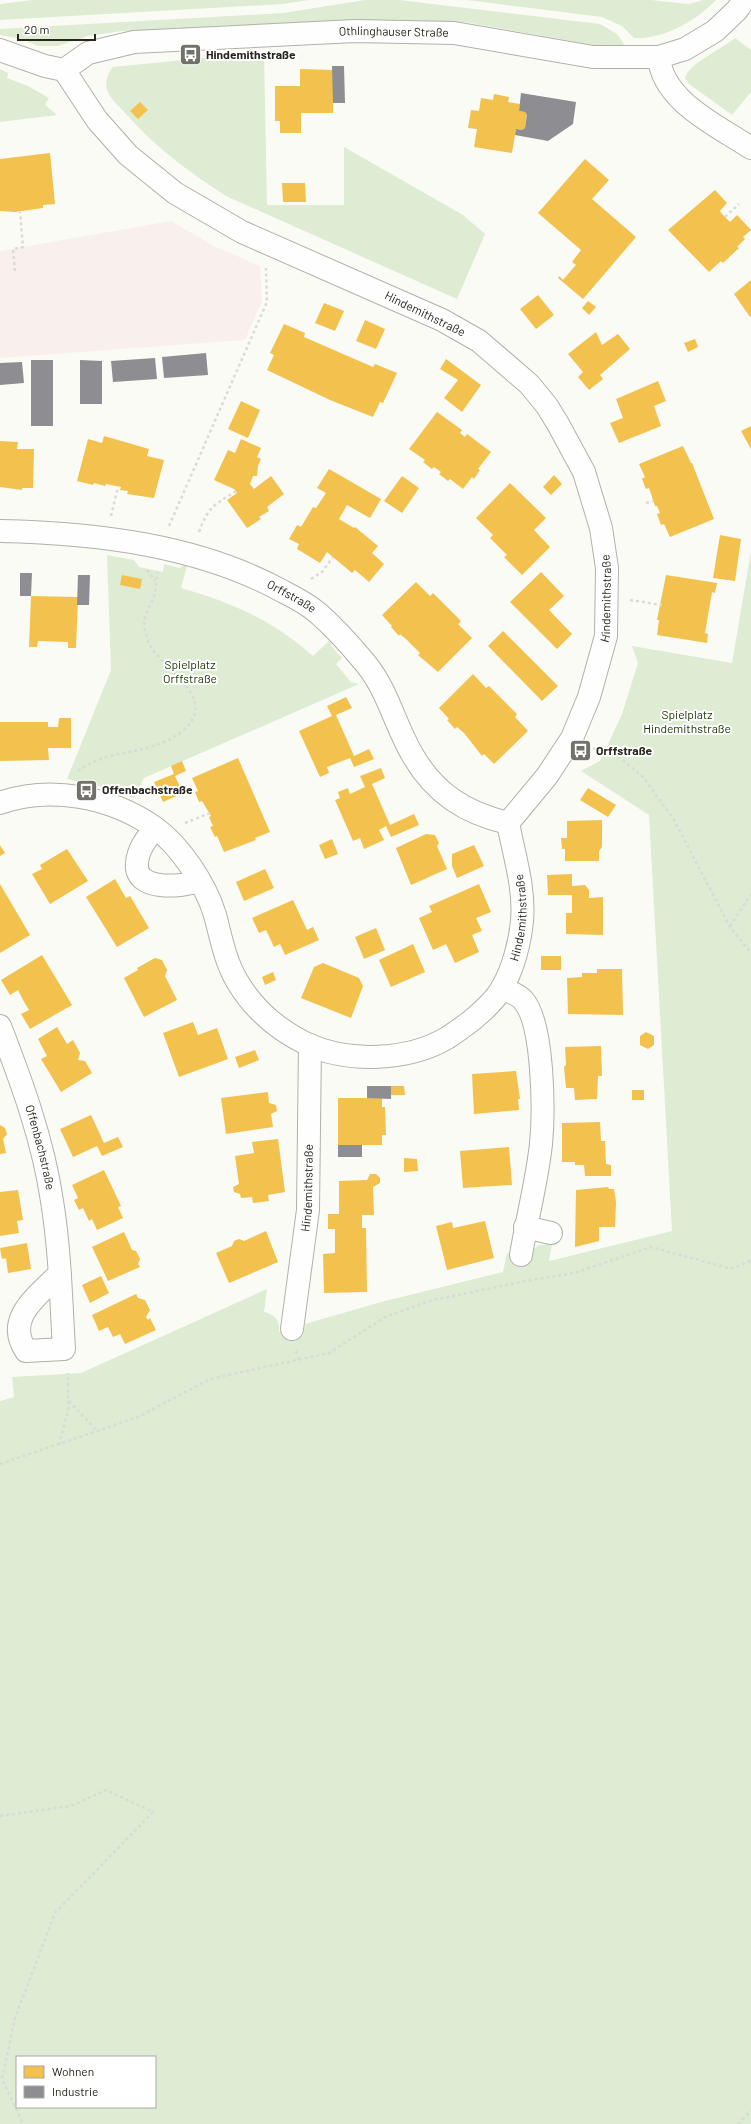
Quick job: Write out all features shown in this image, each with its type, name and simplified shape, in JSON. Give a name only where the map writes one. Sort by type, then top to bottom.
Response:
[{"type":"street","name":"Othlinghauser Straße","points":[[64,70],[88,53],[134,42],[355,31],[454,33],[593,58],[659,57],[685,49],[715,31],[737,10],[744,0]]},
{"type":"street","points":[[0,50],[45,66],[64,70]]},
{"type":"street","points":[[659,57],[660,68],[665,79],[680,100],[751,148]]},
{"type":"street","name":"Hindemithstraße","points":[[0,803],[24,797],[65,796],[103,802],[138,817],[156,828],[182,856],[210,900],[223,948],[234,975],[257,1009],[275,1025],[310,1045],[338,1054],[382,1056],[402,1054],[447,1038],[476,1016],[502,988],[513,965],[523,910],[520,881],[508,823],[547,776],[572,738],[589,697],[606,636],[608,600],[606,561],[601,528],[584,472],[547,406],[529,384],[479,341],[442,320],[242,232],[188,202],[128,155],[97,120],[64,70]]},
{"type":"street","name":"Orffstraße","points":[[0,531],[88,536],[161,558],[248,573],[297,599],[318,613],[368,666],[395,714],[412,754],[433,783],[445,796],[456,803],[490,819],[508,823]]},
{"type":"street","points":[[156,828],[141,847],[137,860],[139,872],[143,879],[152,884],[171,886],[199,881]]},
{"type":"street","points":[[502,988],[518,995],[524,1001],[535,1026],[542,1086],[541,1144],[521,1256]]},
{"type":"street","name":"Offenbachstraße","points":[[0,1026],[24,1087],[40,1141],[52,1199],[60,1273]]},
{"type":"street","name":"Hindemithstraße","points":[[292,1330],[308,1210],[310,1045]]},
{"type":"street","points":[[525,1227],[551,1233]]},
{"type":"path","points":[[725,217],[739,204]]},
{"type":"path","points":[[14,271],[13,249],[24,248],[20,212]]},
{"type":"path","points":[[65,796],[66,788],[73,776],[86,766],[107,757],[144,750],[170,740],[188,726],[193,719],[196,709],[195,699],[188,687],[153,650],[145,629],[144,619],[154,594],[168,526],[267,302],[265,270],[275,247]]},
{"type":"path","points":[[206,513],[214,504],[236,491]]},
{"type":"path","points":[[646,503],[653,501]]},
{"type":"path","name":"Orffstraße","points":[[310,580],[322,572],[333,557]]},
{"type":"path","points":[[633,600],[662,605]]},
{"type":"path","points":[[607,747],[643,777],[674,820],[730,927],[751,953]]},
{"type":"path","points":[[192,820],[210,813]]},
{"type":"path","points":[[730,927],[751,894]]},
{"type":"path","points":[[0,1464],[138,1417],[210,1379],[329,1353],[386,1317],[452,1296],[574,1273],[651,1247],[728,1268],[735,1268],[751,1260]]},
{"type":"path","points":[[59,1445],[68,1411],[68,1373]]},
{"type":"path","points":[[68,1401],[97,1431]]},
{"type":"path","points":[[0,1816],[72,1806],[106,1790],[152,1812],[55,1913],[14,2018],[2,2079],[23,2124]]},
{"type":"path","points":[[738,2124],[751,2111]]},
{"type":"shaded area","points":[[171,221],[216,247],[260,266],[262,301],[245,340],[0,358],[0,251]]},
{"type":"green space","points":[[33,0],[309,0],[283,4],[0,20],[0,4]]},
{"type":"green space","points":[[365,0],[399,0],[600,24],[617,34],[626,47],[594,45],[465,22],[381,20],[122,31],[88,36],[58,46],[38,46],[22,39],[0,35],[0,29],[283,13]]},
{"type":"green space","points":[[467,0],[651,0],[688,4],[704,0],[716,0],[699,15],[678,28],[656,36],[634,38],[622,26],[602,17]]},
{"type":"green space","points":[[735,38],[751,50],[751,92],[732,115],[689,84],[685,78],[692,67]]},
{"type":"green space","points":[[264,52],[267,205],[344,205],[344,147],[463,215],[485,234],[457,299],[228,197],[200,179],[161,149],[115,103],[107,90],[107,78],[113,67]]},
{"type":"green space","points":[[0,69],[8,73],[7,78],[28,86],[49,98],[45,105],[57,115],[0,122]]},
{"type":"green space","name":"Spielplatz Hindemithstraße","points":[[751,551],[751,2124],[0,2124],[0,1401],[14,1397],[12,1377],[81,1373],[267,1289],[264,1312],[274,1316],[278,1321],[279,1332],[303,1336],[305,1324],[381,1302],[503,1272],[507,1253],[531,1258],[534,1249],[539,1245],[552,1244],[549,1261],[672,1231],[649,815],[581,771],[600,761],[622,714],[638,663],[632,646],[732,663]]},
{"type":"green space","name":"Spielplatz Orffstraße","points":[[107,555],[134,560],[139,567],[163,572],[164,564],[179,568],[184,565],[187,566],[181,588],[218,600],[251,614],[282,632],[313,656],[330,640],[332,647],[342,658],[336,664],[351,682],[359,684],[144,778],[134,798],[116,790],[67,779],[111,670]]},
{"type":"building: Wohnen","points":[[300,69],[333,70],[333,113],[301,113],[301,133],[280,133],[280,121],[275,121],[275,86],[300,86]]},
{"type":"building: Wohnen","points":[[494,94],[509,97],[508,102],[520,104],[519,111],[525,112],[527,115],[525,128],[522,130],[516,129],[512,153],[474,147],[477,129],[468,128],[471,110],[479,111],[481,98],[493,100]]},
{"type":"building: Wohnen","points":[[140,102],[148,110],[138,119],[130,111]]},
{"type":"building: Wohnen","points":[[50,153],[55,204],[43,205],[43,208],[15,212],[0,211],[0,159]]},
{"type":"building: Wohnen","points":[[585,159],[609,180],[592,199],[636,237],[583,299],[558,278],[559,276],[563,280],[576,265],[572,262],[581,250],[538,213]]},
{"type":"building: Wohnen","points":[[282,183],[305,183],[306,202],[283,202]]},
{"type":"building: Wohnen","points":[[715,190],[727,203],[720,211],[722,214],[730,222],[737,215],[751,230],[743,237],[745,239],[737,247],[739,248],[723,263],[721,261],[709,272],[668,230]]},
{"type":"building: Wohnen","points":[[751,280],[751,316],[750,317],[734,294]]},
{"type":"building: Wohnen","points":[[538,295],[554,315],[536,329],[520,309]]},
{"type":"building: Wohnen","points":[[588,301],[596,307],[589,315],[582,308]]},
{"type":"building: Wohnen","points":[[324,303],[344,311],[335,331],[315,323]]},
{"type":"building: Wohnen","points":[[365,320],[385,329],[376,349],[356,341]]},
{"type":"building: Wohnen","points":[[284,324],[305,333],[304,337],[373,367],[375,364],[397,373],[383,403],[380,402],[373,417],[330,400],[267,370],[274,355],[270,353]]},
{"type":"building: Wohnen","points":[[596,332],[602,345],[618,334],[630,349],[600,375],[603,379],[589,390],[578,377],[583,372],[568,354]]},
{"type":"building: Wohnen","points":[[695,339],[698,347],[688,352],[684,343]]},
{"type":"building: Wohnen","points":[[446,359],[481,385],[462,412],[444,398],[458,380],[440,369]]},
{"type":"building: Wohnen","points":[[658,381],[666,401],[654,406],[661,426],[619,443],[610,423],[623,418],[616,399]]},
{"type":"building: Wohnen","points":[[241,401],[260,410],[248,438],[228,429]]},
{"type":"building: Wohnen","points":[[437,412],[462,430],[460,433],[465,437],[467,434],[491,452],[478,469],[480,470],[474,479],[472,477],[463,489],[450,479],[448,481],[439,474],[441,472],[434,467],[432,469],[423,462],[425,460],[409,449]]},
{"type":"building: Wohnen","points":[[751,426],[751,449],[741,431]]},
{"type":"building: Wohnen","points":[[104,436],[149,449],[147,456],[164,460],[154,498],[127,494],[128,491],[120,490],[121,487],[106,484],[105,486],[94,483],[93,485],[77,481],[88,439],[102,443]]},
{"type":"building: Wohnen","points":[[241,439],[261,448],[257,457],[261,459],[258,466],[257,476],[253,476],[250,484],[254,489],[271,476],[284,494],[267,507],[269,511],[259,517],[261,519],[247,528],[227,500],[237,493],[234,489],[214,480],[228,450],[235,453]]},
{"type":"building: Wohnen","points":[[0,441],[18,442],[17,449],[34,449],[33,488],[22,488],[22,490],[0,487]]},
{"type":"building: Wohnen","points":[[683,446],[692,463],[714,519],[670,537],[664,524],[661,525],[657,514],[660,513],[657,506],[655,506],[649,488],[646,489],[642,479],[645,477],[639,464]]},
{"type":"building: Wohnen","points":[[329,469],[381,499],[370,518],[347,505],[339,519],[354,528],[355,527],[378,546],[372,553],[384,564],[369,582],[355,570],[352,573],[327,552],[320,563],[297,549],[299,544],[289,539],[297,525],[301,527],[313,507],[316,508],[326,493],[317,488]]},
{"type":"building: Wohnen","points":[[554,475],[562,484],[551,495],[543,487]]},
{"type":"building: Wohnen","points":[[402,476],[419,488],[402,513],[384,501]]},
{"type":"building: Wohnen","points":[[510,483],[546,518],[534,530],[550,547],[522,575],[504,557],[507,555],[490,538],[493,535],[476,518]]},
{"type":"building: Wohnen","points":[[720,535],[741,539],[735,581],[713,578]]},
{"type":"building: Wohnen","points":[[541,572],[564,596],[549,610],[572,634],[557,649],[510,602]]},
{"type":"building: Wohnen","points":[[122,575],[142,579],[140,589],[120,585]]},
{"type":"building: Wohnen","points":[[666,575],[717,583],[715,593],[712,592],[705,633],[708,634],[707,643],[657,635],[659,620],[657,620]]},
{"type":"building: Wohnen","points":[[416,582],[430,596],[433,593],[461,621],[458,624],[472,638],[438,672],[418,655],[420,653],[407,640],[400,634],[399,636],[382,615]]},
{"type":"building: Wohnen","points":[[31,596],[78,597],[76,648],[68,648],[68,642],[38,641],[37,647],[29,647]]},
{"type":"building: Wohnen","points":[[503,631],[558,686],[542,701],[488,646]]},
{"type":"building: Wohnen","points":[[473,674],[486,688],[489,686],[517,714],[515,717],[528,731],[494,764],[484,754],[482,756],[464,733],[457,727],[455,729],[447,720],[449,719],[439,708]]},
{"type":"building: Wohnen","points":[[346,697],[352,708],[336,715],[354,756],[369,749],[374,759],[354,767],[350,758],[327,767],[329,773],[320,777],[299,731],[332,716],[327,706]]},
{"type":"building: Wohnen","points":[[59,718],[71,718],[71,748],[48,748],[49,760],[0,761],[0,722],[48,722],[48,727],[58,727]]},
{"type":"building: Wohnen","points":[[238,758],[270,832],[255,838],[256,840],[224,852],[217,836],[215,837],[210,827],[213,826],[209,817],[211,816],[202,801],[199,802],[195,792],[198,791],[192,778]]},
{"type":"building: Wohnen","points":[[182,761],[186,771],[175,776],[183,793],[163,802],[154,782],[174,774],[171,766]]},
{"type":"building: Wohnen","points":[[381,768],[385,778],[372,784],[390,825],[414,814],[419,825],[391,837],[386,826],[379,830],[384,840],[364,849],[360,838],[353,841],[335,800],[340,798],[338,792],[348,788],[350,794],[365,787],[360,776]]},
{"type":"building: Wohnen","points":[[588,788],[616,805],[608,817],[580,800]]},
{"type":"building: Wohnen","points":[[602,820],[602,847],[599,851],[599,861],[565,861],[565,849],[562,849],[561,838],[567,838],[567,821]]},
{"type":"building: Wohnen","points":[[426,834],[435,835],[439,843],[437,846],[447,869],[411,885],[396,848]]},
{"type":"building: Wohnen","points":[[332,839],[338,854],[325,859],[319,845]]},
{"type":"building: Wohnen","points":[[0,845],[5,853],[0,856]]},
{"type":"building: Wohnen","points":[[474,845],[484,866],[457,878],[452,866],[452,854]]},
{"type":"building: Wohnen","points":[[67,849],[88,881],[50,904],[32,874],[42,869],[40,865]]},
{"type":"building: Wohnen","points":[[265,869],[274,888],[244,901],[236,882]]},
{"type":"building: Wohnen","points":[[572,874],[572,886],[585,885],[589,890],[589,898],[603,897],[603,935],[566,934],[566,913],[572,913],[572,895],[548,895],[547,875]]},
{"type":"building: Wohnen","points":[[115,879],[126,898],[130,896],[149,928],[117,947],[86,897]]},
{"type":"building: Wohnen","points":[[0,884],[30,935],[0,953]]},
{"type":"building: Wohnen","points":[[479,884],[491,912],[476,918],[482,931],[472,935],[479,952],[455,963],[446,944],[433,950],[419,918],[432,912],[429,906]]},
{"type":"building: Wohnen","points":[[293,900],[307,930],[313,927],[319,940],[285,955],[280,944],[274,947],[266,930],[259,933],[252,918]]},
{"type":"building: Wohnen","points":[[376,928],[385,950],[364,959],[355,937]]},
{"type":"building: Wohnen","points":[[413,944],[425,972],[391,987],[379,960]]},
{"type":"building: Wohnen","points":[[42,955],[72,1005],[30,1029],[21,1014],[29,1010],[18,990],[10,995],[1,980]]},
{"type":"building: Wohnen","points":[[541,956],[561,956],[561,970],[541,970]]},
{"type":"building: Wohnen","points":[[155,958],[162,960],[167,970],[165,976],[177,1000],[144,1017],[124,978],[138,970],[137,968]]},
{"type":"building: Wohnen","points":[[323,963],[359,978],[363,986],[351,1018],[301,998],[314,967]]},
{"type":"building: Wohnen","points":[[597,969],[622,969],[623,1015],[568,1014],[567,978],[582,977],[582,973],[597,973]]},
{"type":"building: Wohnen","points":[[273,972],[276,980],[265,985],[262,977]]},
{"type":"building: Wohnen","points":[[193,1022],[198,1035],[217,1028],[228,1059],[179,1077],[163,1033]]},
{"type":"building: Wohnen","points":[[57,1027],[67,1044],[73,1040],[80,1053],[78,1060],[85,1061],[92,1073],[61,1092],[41,1059],[47,1056],[38,1039]]},
{"type":"building: Wohnen","points":[[646,1032],[654,1036],[654,1045],[648,1049],[640,1045],[640,1036]]},
{"type":"building: Wohnen","points":[[601,1046],[602,1076],[598,1076],[597,1099],[575,1100],[574,1088],[566,1088],[564,1067],[566,1065],[565,1047]]},
{"type":"building: Wohnen","points":[[255,1050],[259,1060],[239,1068],[235,1057]]},
{"type":"building: Wohnen","points":[[516,1071],[520,1099],[518,1099],[519,1110],[474,1114],[472,1074]]},
{"type":"building: Wohnen","points":[[391,1086],[404,1086],[405,1095],[391,1095]]},
{"type":"building: Wohnen","points":[[632,1090],[644,1090],[644,1100],[632,1100]]},
{"type":"building: Wohnen","points":[[268,1092],[269,1103],[276,1105],[277,1111],[271,1114],[273,1127],[226,1134],[221,1098]]},
{"type":"building: Wohnen","points":[[338,1098],[382,1098],[382,1107],[385,1107],[386,1135],[382,1135],[382,1145],[338,1145]]},
{"type":"building: Wohnen","points":[[91,1115],[104,1143],[118,1137],[123,1147],[102,1156],[97,1146],[73,1157],[60,1129]]},
{"type":"building: Wohnen","points":[[600,1122],[601,1141],[605,1141],[606,1164],[611,1165],[611,1176],[585,1176],[584,1165],[575,1165],[575,1162],[562,1162],[562,1123]]},
{"type":"building: Wohnen","points":[[0,1125],[5,1128],[7,1134],[3,1139],[6,1153],[0,1154]]},
{"type":"building: Wohnen","points":[[278,1139],[285,1192],[268,1195],[269,1201],[253,1203],[252,1197],[241,1198],[240,1194],[234,1192],[233,1187],[239,1184],[235,1156],[254,1153],[252,1142]]},
{"type":"building: Wohnen","points":[[509,1147],[512,1185],[463,1188],[460,1151]]},
{"type":"building: Wohnen","points":[[404,1158],[417,1159],[418,1171],[404,1172]]},
{"type":"building: Wohnen","points":[[104,1170],[121,1206],[118,1207],[123,1218],[97,1230],[92,1219],[89,1221],[83,1208],[79,1210],[74,1200],[78,1198],[72,1185]]},
{"type":"building: Wohnen","points":[[370,1174],[376,1174],[380,1178],[380,1183],[373,1187],[374,1215],[362,1215],[362,1228],[366,1228],[367,1292],[324,1293],[323,1254],[335,1253],[335,1229],[328,1229],[328,1214],[339,1214],[339,1181],[367,1180]]},
{"type":"building: Wohnen","points":[[608,1187],[609,1189],[614,1189],[616,1202],[615,1227],[599,1227],[599,1241],[575,1247],[576,1190]]},
{"type":"building: Wohnen","points":[[18,1190],[23,1220],[17,1221],[19,1233],[0,1236],[0,1192]]},
{"type":"building: Wohnen","points":[[485,1221],[494,1258],[447,1270],[436,1226],[452,1222],[453,1228]]},
{"type":"building: Wohnen","points":[[266,1231],[278,1262],[229,1283],[216,1253],[232,1246],[234,1241],[239,1239],[244,1241]]},
{"type":"building: Wohnen","points":[[124,1232],[132,1250],[136,1251],[140,1259],[138,1264],[140,1267],[108,1281],[92,1247]]},
{"type":"building: Wohnen","points":[[27,1243],[31,1269],[8,1273],[6,1258],[2,1259],[0,1248]]},
{"type":"building: Wohnen","points":[[101,1276],[109,1293],[90,1303],[82,1285]]},
{"type":"building: Wohnen","points":[[136,1294],[138,1298],[145,1300],[150,1310],[146,1317],[148,1320],[150,1318],[156,1330],[125,1344],[120,1334],[113,1337],[108,1327],[99,1331],[92,1315]]},
{"type":"building: Industrie","points":[[332,66],[344,66],[345,103],[333,103]]},
{"type":"building: Industrie","points":[[521,93],[576,102],[573,124],[548,141],[515,135],[516,129],[522,130],[525,128],[527,115],[525,112],[519,111]]},
{"type":"building: Industrie","points":[[206,353],[208,375],[164,378],[162,357]]},
{"type":"building: Industrie","points":[[155,358],[157,379],[113,382],[111,361]]},
{"type":"building: Industrie","points":[[31,360],[53,360],[53,426],[31,426]]},
{"type":"building: Industrie","points":[[80,360],[102,361],[102,404],[80,404]]},
{"type":"building: Industrie","points":[[22,362],[24,383],[0,385],[0,363]]},
{"type":"building: Industrie","points":[[20,573],[32,573],[31,596],[20,596]]},
{"type":"building: Industrie","points":[[78,575],[90,575],[89,605],[77,605]]},
{"type":"building: Industrie","points":[[367,1086],[391,1086],[391,1099],[367,1098]]},
{"type":"building: Industrie","points":[[338,1145],[362,1145],[362,1157],[338,1157]]},
{"type":"place","name":"Hindemithstraße","points":[[191,55]]},
{"type":"place","name":"Orffstraße","points":[[581,751]]},
{"type":"place","name":"Offenbachstraße","points":[[87,790]]}]
